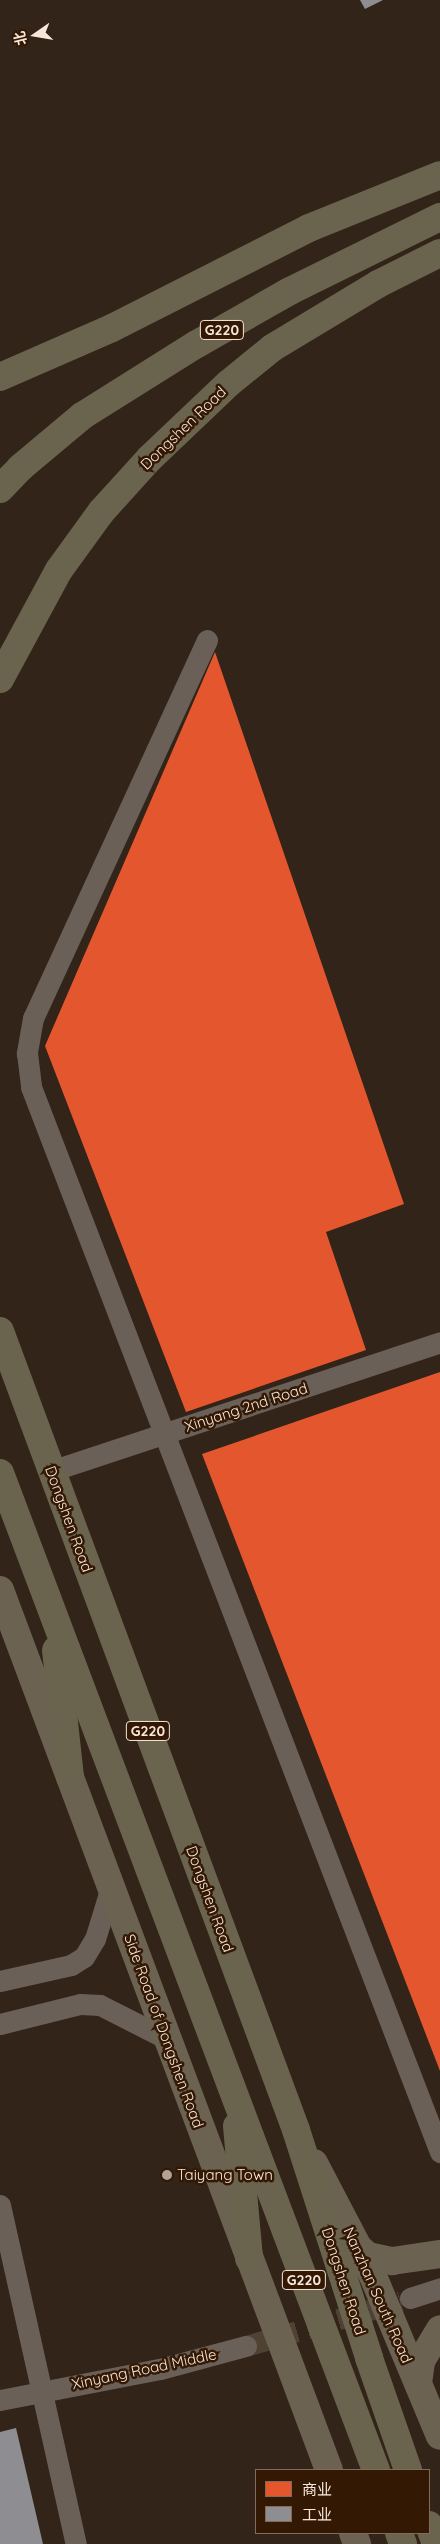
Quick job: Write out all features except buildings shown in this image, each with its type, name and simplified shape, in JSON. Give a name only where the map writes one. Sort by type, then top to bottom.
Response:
[{"type":"highway","points":[[0,377],[112,328],[309,228],[440,175]]},
{"type":"highway","name":"G220","points":[[0,489],[20,468],[82,416],[197,344],[290,291],[440,217]]},
{"type":"highway","name":"Dongshen Road","points":[[0,679],[59,570],[101,512],[150,458],[229,383],[272,348],[370,289],[440,254]]},
{"type":"highway","name":"Dongshen Road","points":[[0,1331],[296,2130],[366,2349],[408,2469]]},
{"type":"highway","name":"G220","points":[[0,1473],[376,2469]]},
{"type":"highway","points":[[52,1611],[70,1778]]},
{"type":"highway","points":[[234,2090],[249,2258]]},
{"type":"highway","points":[[430,2528],[436,2544]]},
{"type":"main road","name":"Side Road of Dongshen Road","points":[[0,1590],[329,2469]]},
{"type":"main road","name":"Nanzhan South Road","points":[[296,2130],[360,2249],[440,2436]]},
{"type":"main road","points":[[360,2249],[368,2256],[392,2261],[440,2254]]},
{"type":"main road","points":[[418,2383],[421,2361],[440,2329]]},
{"type":"street","points":[[206,640],[33,1018],[27,1054],[31,1087],[440,2152]]},
{"type":"street","name":"Xinyang 2nd Road","points":[[51,1471],[440,1342]]},
{"type":"street","points":[[0,1981],[71,1964],[84,1956],[95,1939],[111,1887]]},
{"type":"street","points":[[0,2024],[80,2004],[100,2005],[167,2040]]},
{"type":"street","points":[[0,2205],[76,2544]]},
{"type":"street","points":[[410,2298],[440,2288]]},
{"type":"street","name":"Xinyang Road Middle","points":[[0,2400],[42,2390],[160,2369],[246,2346]]},
{"type":"tunnel","points":[[246,2346],[401,2301]]},
{"type":"place","name":"Taiyang Town","points":[[167,2175]]}]
